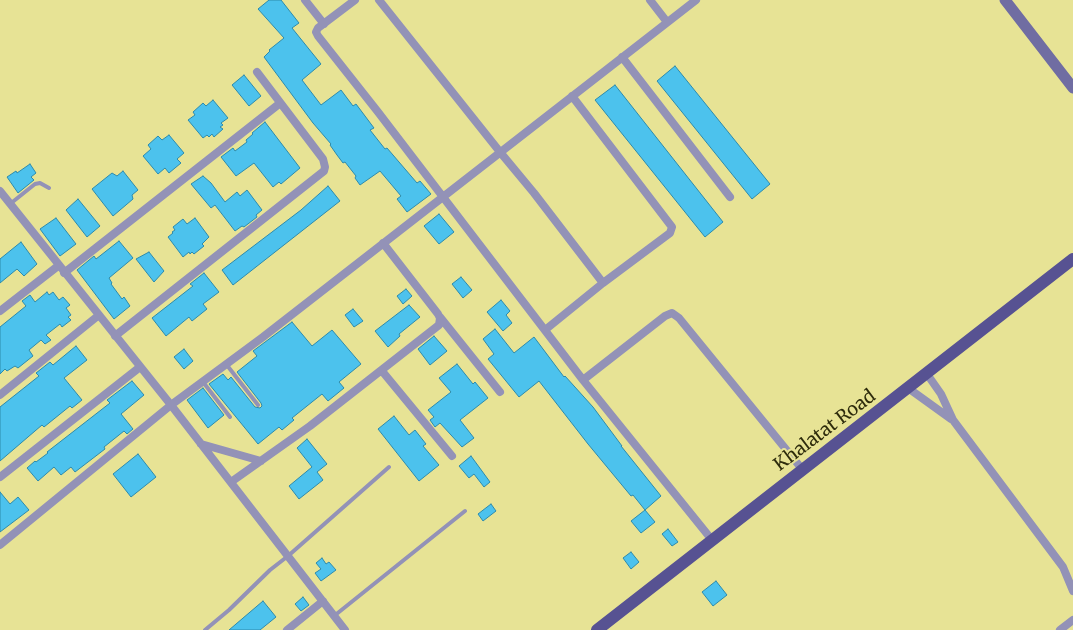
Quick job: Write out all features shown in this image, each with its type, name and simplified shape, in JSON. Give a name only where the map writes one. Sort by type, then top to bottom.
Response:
[{"type":"main road","points":[[1005,0],[1073,88]]},
{"type":"main road","name":"Khalatat Road","points":[[597,630],[1073,259]]},
{"type":"street","points":[[305,0],[324,24]]},
{"type":"street","points":[[355,0],[317,30],[318,36],[583,380],[712,540]]},
{"type":"street","points":[[379,0],[604,282]]},
{"type":"street","points":[[650,0],[667,22]]},
{"type":"street","points":[[0,545],[171,405],[696,0]]},
{"type":"street","points":[[622,57],[730,197]]},
{"type":"street","points":[[115,336],[324,171],[323,159],[279,104],[257,72]]},
{"type":"street","points":[[545,330],[604,282],[670,233],[672,227],[572,96]]},
{"type":"street","points":[[64,273],[279,104]]},
{"type":"street","points":[[0,191],[202,444],[345,630]]},
{"type":"street","points":[[383,243],[500,392]]},
{"type":"street","points":[[0,311],[58,266]]},
{"type":"street","points":[[583,380],[665,316],[672,313],[675,314],[802,469]]},
{"type":"street","points":[[230,482],[310,426],[436,328],[440,322],[438,314]]},
{"type":"street","points":[[0,395],[99,316]]},
{"type":"street","points":[[0,477],[140,367]]},
{"type":"street","points":[[382,371],[452,456]]},
{"type":"street","points":[[927,374],[941,394],[952,420],[1064,567],[1073,573]]},
{"type":"street","points":[[908,388],[952,420]]},
{"type":"street","points":[[202,444],[261,461]]},
{"type":"street","points":[[1064,567],[1073,591]]},
{"type":"street","points":[[287,630],[323,601]]},
{"type":"street","points":[[1060,630],[1073,620]]},
{"type":"lane","points":[[10,204],[35,184],[40,183],[49,188]]},
{"type":"lane","points":[[226,364],[258,406]]},
{"type":"lane","points":[[203,382],[230,417]]},
{"type":"lane","points":[[205,630],[229,610],[270,570],[389,467]]},
{"type":"lane","points":[[334,616],[465,511]]},
{"type":"building","points":[[269,0],[281,0],[299,23],[292,28],[321,64],[302,80],[321,105],[341,90],[353,106],[356,104],[374,128],[370,130],[385,149],[387,148],[417,183],[420,181],[431,194],[407,212],[397,199],[401,196],[380,171],[360,185],[355,178],[356,176],[345,162],[343,163],[331,144],[264,57],[269,50],[284,38],[258,9]]},
{"type":"building","points":[[675,66],[770,184],[752,199],[657,81]]},
{"type":"building","points":[[244,75],[261,96],[249,106],[232,85]]},
{"type":"building","points":[[615,85],[723,222],[705,237],[595,100]]},
{"type":"building","points":[[213,100],[228,118],[221,123],[223,125],[220,127],[223,129],[214,137],[212,134],[209,137],[207,135],[203,138],[188,120],[195,115],[193,112],[203,103],[206,106]]},
{"type":"building","points":[[265,122],[300,168],[281,184],[279,182],[273,187],[254,163],[236,176],[221,157],[233,148],[235,151],[247,142],[246,140],[252,133]]},
{"type":"building","points":[[169,135],[184,153],[177,159],[181,163],[169,173],[165,168],[158,174],[143,156],[151,149],[148,145],[158,136],[162,140]]},
{"type":"building","points":[[30,164],[36,173],[31,177],[34,180],[18,193],[7,177]]},
{"type":"building","points":[[123,171],[138,190],[132,195],[133,199],[113,216],[92,189],[112,173],[117,176]]},
{"type":"building","points":[[203,176],[211,183],[225,202],[237,192],[240,196],[247,190],[262,210],[256,215],[257,217],[235,231],[215,205],[211,208],[191,184]]},
{"type":"building","points":[[328,186],[340,201],[233,285],[222,270],[301,210]]},
{"type":"building","points":[[78,199],[100,226],[87,237],[66,210]]},
{"type":"building","points":[[439,214],[454,232],[439,244],[424,226]]},
{"type":"building","points":[[56,218],[76,244],[60,256],[40,229]]},
{"type":"building","points":[[195,218],[209,237],[202,244],[204,246],[194,254],[189,252],[183,257],[168,237],[175,230],[173,227],[183,219],[187,224]]},
{"type":"building","points":[[119,241],[133,258],[109,278],[122,299],[124,297],[130,306],[114,319],[77,270],[94,256],[96,259]]},
{"type":"building","points":[[21,242],[37,264],[24,276],[17,269],[0,283],[0,259]]},
{"type":"building","points":[[149,252],[164,271],[154,282],[136,259]]},
{"type":"building","points":[[204,273],[219,292],[203,304],[207,309],[192,321],[189,317],[166,336],[152,318],[193,286],[190,284]]},
{"type":"building","points":[[461,277],[472,290],[463,298],[452,284]]},
{"type":"building","points":[[406,289],[412,296],[403,304],[397,296]]},
{"type":"building","points":[[47,292],[49,295],[53,292],[59,300],[63,297],[70,305],[66,308],[71,315],[68,317],[71,320],[62,327],[60,324],[46,335],[51,340],[45,344],[41,340],[29,350],[33,356],[18,368],[15,366],[7,371],[5,369],[0,374],[0,327],[26,306],[22,301],[30,295],[35,302]]},
{"type":"building","points":[[501,300],[510,311],[506,315],[512,323],[503,331],[487,312]]},
{"type":"building","points":[[409,305],[420,317],[399,334],[400,336],[388,347],[375,331]]},
{"type":"building","points":[[353,309],[363,321],[354,327],[345,315]]},
{"type":"building","points":[[292,322],[312,346],[332,330],[361,364],[339,382],[344,388],[328,401],[322,394],[292,418],[294,420],[282,430],[279,427],[258,444],[209,384],[223,374],[228,380],[231,377],[255,407],[260,408],[262,406],[261,403],[237,372],[257,356],[253,351]]},
{"type":"building","points":[[495,329],[514,353],[534,337],[564,377],[593,407],[661,496],[645,510],[588,444],[539,381],[519,397],[488,359],[494,354],[483,339]]},
{"type":"building","points":[[434,336],[447,351],[430,365],[418,349]]},
{"type":"building","points":[[76,346],[87,360],[64,378],[82,400],[72,408],[70,406],[44,427],[42,425],[0,461],[0,407],[39,376],[36,373],[50,362],[53,365]]},
{"type":"building","points":[[184,349],[193,361],[184,369],[174,357]]},
{"type":"building","points":[[457,364],[473,384],[475,382],[488,398],[460,420],[474,438],[462,447],[440,423],[435,427],[430,420],[434,417],[428,410],[451,392],[439,378]]},
{"type":"building","points":[[132,381],[144,395],[121,414],[133,429],[127,434],[124,431],[104,447],[105,449],[75,472],[71,467],[61,475],[54,467],[38,481],[27,468],[110,403],[107,400]]},
{"type":"building","points":[[203,388],[224,415],[208,428],[187,400]]},
{"type":"building","points":[[394,416],[409,435],[415,430],[426,444],[423,446],[439,465],[419,481],[378,429]]},
{"type":"building","points":[[307,439],[327,464],[317,472],[323,480],[299,499],[289,486],[312,467],[297,448]]},
{"type":"building","points":[[138,454],[156,477],[131,497],[113,474]]},
{"type":"building","points":[[471,456],[490,482],[484,487],[474,474],[469,478],[459,466]]},
{"type":"building","points":[[0,492],[10,504],[18,497],[29,510],[0,532]]},
{"type":"building","points":[[491,504],[496,511],[483,521],[478,514]]},
{"type":"building","points":[[645,510],[655,522],[641,533],[631,521]]},
{"type":"building","points":[[668,529],[678,542],[672,546],[662,534]]},
{"type":"building","points":[[631,552],[639,562],[631,569],[623,558]]},
{"type":"building","points":[[322,558],[326,564],[329,562],[336,570],[321,581],[315,573],[321,569],[316,563]]},
{"type":"building","points":[[716,581],[727,595],[713,606],[702,592]]},
{"type":"building","points":[[303,597],[309,605],[301,611],[295,604]]},
{"type":"building","points":[[263,601],[276,617],[260,630],[229,630]]}]
